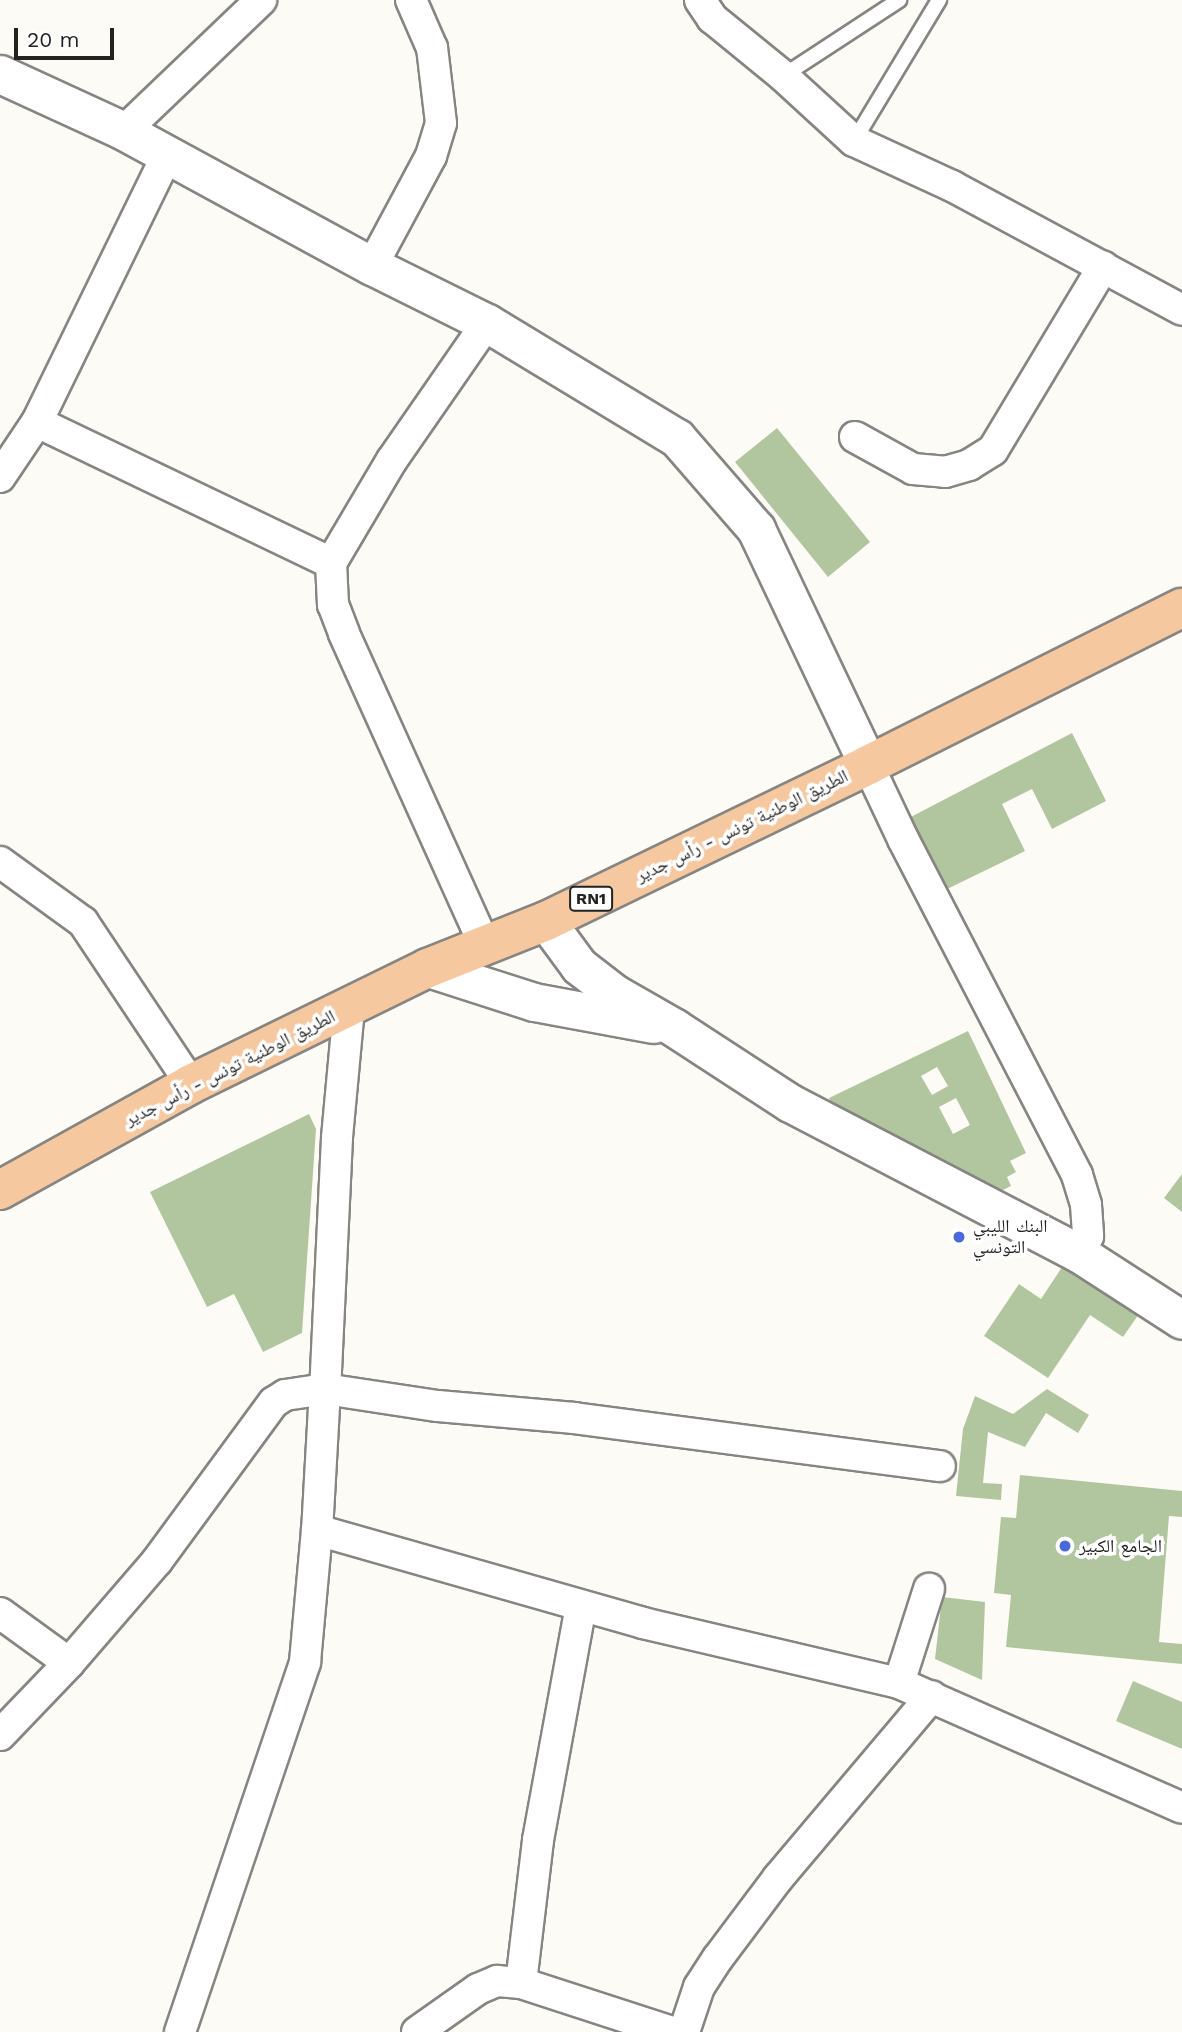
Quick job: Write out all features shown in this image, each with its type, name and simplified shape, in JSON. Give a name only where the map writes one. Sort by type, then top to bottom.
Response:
[{"type":"main road","name":"الطريق الوطنية تونس - رأس جدير","points":[[0,1190],[191,1084],[428,968],[546,921],[868,765],[1182,608]]},
{"type":"street","points":[[124,131],[261,0]]},
{"type":"street","points":[[372,266],[431,156],[441,123],[432,48],[411,0]]},
{"type":"street","points":[[700,0],[712,18],[783,76],[854,141],[952,186],[1182,310]]},
{"type":"street","points":[[0,74],[124,131],[372,266],[487,323],[677,438],[713,476],[756,529],[903,839],[1077,1174],[1086,1205],[1088,1236],[1080,1254]]},
{"type":"street","points":[[0,477],[37,422],[168,154]]},
{"type":"street","points":[[855,437],[913,469],[945,472],[968,465],[993,450],[1103,267]]},
{"type":"street","points":[[485,946],[340,623],[333,605],[331,563],[392,460],[487,323]]},
{"type":"street","points":[[37,422],[331,563]]},
{"type":"street","points":[[0,862],[83,922],[191,1084]]},
{"type":"street","points":[[546,921],[579,966],[614,993],[675,1028],[790,1104],[1080,1254],[1182,1320]]},
{"type":"street","points":[[428,968],[534,1002],[675,1028]]},
{"type":"street","points":[[180,2032],[305,1662],[317,1530],[338,1126],[349,1008]]},
{"type":"street","points":[[0,1735],[69,1663],[156,1561],[274,1402],[285,1395],[325,1389],[438,1406],[575,1418],[940,1466]]},
{"type":"street","points":[[317,1530],[643,1623],[899,1683],[1182,1808]]},
{"type":"street","points":[[899,1683],[929,1589]]},
{"type":"street","points":[[521,1983],[538,1840],[581,1606]]},
{"type":"street","points":[[0,1613],[69,1663]]},
{"type":"street","points":[[684,2032],[699,1987],[718,1958],[778,1878],[932,1696]]},
{"type":"street","points":[[417,2032],[478,1989],[497,1981],[521,1983],[672,2032]]},
{"type":"lane","points":[[783,76],[899,0]]},
{"type":"lane","points":[[854,141],[939,0]]},
{"type":"building","points":[[777,428],[870,542],[828,577],[735,462]]},
{"type":"building","points":[[1072,733],[1106,801],[1052,829],[1032,789],[1002,804],[1025,851],[941,892],[905,820]]},
{"type":"building","points":[[968,1031],[1026,1153],[1010,1161],[1016,1172],[1007,1177],[1011,1186],[989,1197],[833,1106],[829,1098]],"holes":[[[937,1067],[948,1086],[932,1095],[921,1076]],[[956,1098],[970,1125],[953,1134],[939,1107]]]},
{"type":"building","points":[[309,1114],[316,1129],[302,1333],[263,1352],[234,1294],[207,1307],[150,1192]]},
{"type":"building","points":[[1182,1174],[1182,1212],[1164,1198]]},
{"type":"building","points":[[1068,1258],[1143,1308],[1123,1337],[1090,1315],[1048,1378],[984,1336],[1019,1284],[1041,1299]]},
{"type":"building","points":[[1047,1389],[1089,1415],[1078,1433],[1046,1413],[1025,1447],[988,1432],[983,1483],[1002,1484],[1001,1500],[956,1496],[963,1429],[975,1396],[1013,1414]]},
{"type":"building","points":[[1020,1475],[1182,1491],[1182,1517],[1169,1516],[1159,1642],[1182,1644],[1182,1664],[1006,1647],[1011,1595],[994,1593],[1001,1517],[1016,1518]]},
{"type":"building","points":[[942,1597],[985,1602],[982,1680],[935,1659]]},
{"type":"building","points":[[1133,1681],[1182,1702],[1182,1749],[1116,1721]]},
{"type":"place","name":"البنك الليبي التونسي","points":[[959,1237]]},
{"type":"place","name":"الجامع الكبير","points":[[1065,1546]]}]
